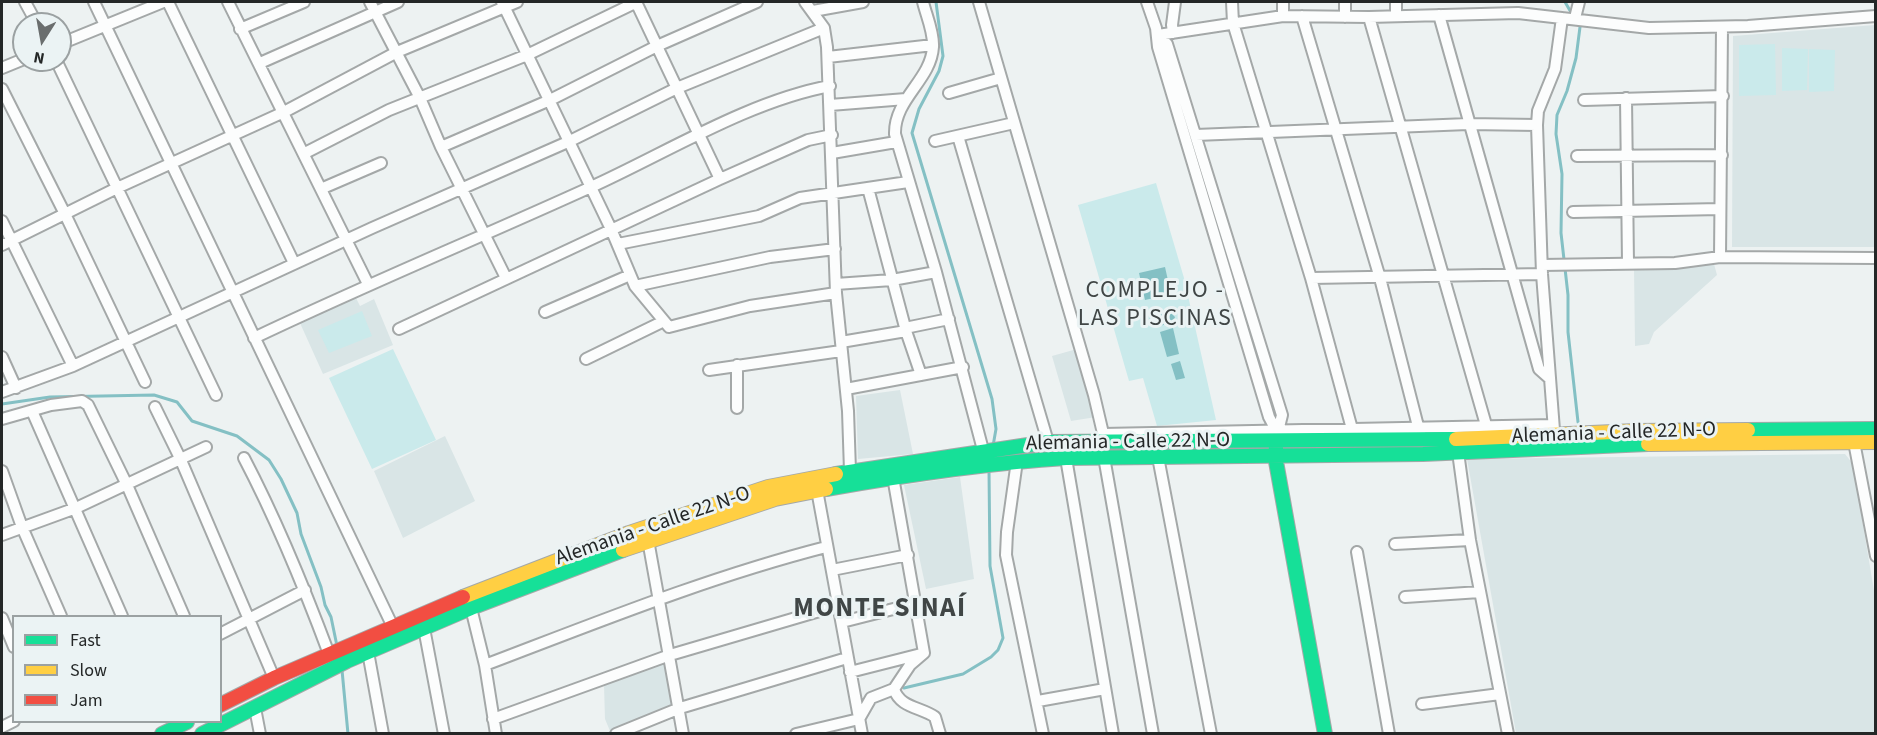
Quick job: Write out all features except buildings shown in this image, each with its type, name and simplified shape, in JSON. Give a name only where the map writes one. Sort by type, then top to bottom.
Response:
[{"type":"street","points":[[94,2],[393,627]]},
{"type":"street","points":[[72,39],[163,2]]},
{"type":"street","points":[[168,2],[294,263]]},
{"type":"street","points":[[228,2],[323,188],[368,284]]},
{"type":"street","points":[[240,29],[304,2]]},
{"type":"street","points":[[260,63],[373,6],[398,2]]},
{"type":"street","points":[[7,243],[117,188],[284,112],[397,52],[503,4],[517,2]]},
{"type":"street","points":[[305,153],[338,134],[527,55],[637,2],[720,179]]},
{"type":"street","points":[[441,147],[550,100],[657,46],[758,2]]},
{"type":"street","points":[[850,471],[846,389],[836,289],[828,57],[824,28],[810,5],[863,2]]},
{"type":"street","points":[[922,2],[933,45],[927,66],[896,118],[896,142],[936,272],[986,450]]},
{"type":"street","points":[[979,2],[1094,395],[1104,438]]},
{"type":"street","points":[[1147,2],[1158,35],[1158,47],[1277,436]]},
{"type":"street","points":[[1173,33],[1175,2]]},
{"type":"street","points":[[1232,2],[1233,23],[1311,278],[1354,435]]},
{"type":"street","points":[[1283,2],[1283,16]]},
{"type":"street","points":[[1345,2],[1345,17]]},
{"type":"street","points":[[1396,2],[1396,15]]},
{"type":"street","points":[[1446,2],[1443,15],[1468,124],[1539,369],[1548,377]]},
{"type":"street","points":[[1575,18],[1579,2]]},
{"type":"street","points":[[503,4],[570,141],[635,286],[669,327],[750,306],[936,272]]},
{"type":"street","points":[[373,6],[420,98],[441,147],[506,278]]},
{"type":"street","points":[[1158,35],[1283,16],[1369,17],[1518,13],[1575,18],[1638,28],[1722,28],[1875,16]]},
{"type":"street","points":[[1302,16],[1380,278],[1420,434]]},
{"type":"street","points":[[1369,17],[1489,433]]},
{"type":"street","points":[[1554,430],[1548,377],[1542,270],[1537,125],[1538,111],[1558,55],[1563,18]]},
{"type":"street","points":[[2,392],[73,366],[294,263],[570,141],[677,88],[824,28]]},
{"type":"street","points":[[1720,257],[1722,28]]},
{"type":"street","points":[[1158,35],[1167,44],[1282,415],[1275,456],[1325,734]]},
{"type":"street","points":[[828,57],[933,45]]},
{"type":"street","points":[[62,72],[216,395]]},
{"type":"street","points":[[949,93],[1001,78]]},
{"type":"street","points":[[254,338],[484,232],[591,187],[698,135],[795,92],[830,86]]},
{"type":"street","points":[[2,89],[145,382]]},
{"type":"street","points":[[1584,100],[1723,96]]},
{"type":"street","points":[[1626,98],[1628,263]]},
{"type":"street","points":[[830,105],[906,99]]},
{"type":"street","points":[[935,141],[1014,123]]},
{"type":"street","points":[[1196,135],[1468,124],[1537,125]]},
{"type":"street","points":[[399,329],[720,179],[808,140],[832,135]]},
{"type":"street","points":[[958,136],[1048,442]]},
{"type":"street","points":[[832,153],[896,142]]},
{"type":"street","points":[[1577,156],[1722,155]]},
{"type":"street","points":[[323,188],[381,163]]},
{"type":"street","points":[[618,244],[759,216],[800,198],[833,191],[908,182]]},
{"type":"street","points":[[868,188],[892,280],[921,375]]},
{"type":"street","points":[[1573,212],[1720,209]]},
{"type":"street","points":[[2,221],[7,243],[73,366]]},
{"type":"street","points":[[635,286],[770,257],[835,249]]},
{"type":"street","points":[[1311,278],[1510,274],[1628,263],[1675,263],[1720,257],[1875,258]]},
{"type":"street","points":[[546,312],[630,275]]},
{"type":"street","points":[[709,370],[841,346],[949,319]]},
{"type":"street","points":[[586,359],[664,321]]},
{"type":"street","points":[[2,357],[16,388]]},
{"type":"street","points":[[737,365],[737,408]]},
{"type":"street","points":[[846,389],[963,367]]},
{"type":"street","points":[[2,419],[82,401],[86,403],[127,485],[184,615]]},
{"type":"street","points":[[155,407],[180,458],[274,678]]},
{"type":"street","points":[[32,411],[122,615]]},
{"type":"street","name":"Alemania - Calle 22 N-O","points":[[337,657],[393,627],[540,567],[701,508],[768,487],[850,471],[986,450],[1104,438],[1489,433],[1554,430],[1875,429]]},
{"type":"street","points":[[1854,442],[1875,556]]},
{"type":"street","name":"Alemania - Calle 22 N-O","points":[[337,657],[368,652],[471,608],[648,540],[776,499],[893,477],[1014,461],[1066,458],[1458,452],[1644,443],[1875,442]]},
{"type":"street","points":[[2,535],[76,508],[206,447]]},
{"type":"street","points":[[1458,452],[1470,540],[1508,734]]},
{"type":"street","points":[[1104,457],[1153,734]]},
{"type":"street","points":[[1158,457],[1211,734]]},
{"type":"street","points":[[243,458],[264,497],[337,657]]},
{"type":"street","points":[[1066,458],[1113,734]]},
{"type":"street","points":[[1014,461],[1006,555],[1043,734]]},
{"type":"street","points":[[2,471],[22,527],[61,615]]},
{"type":"street","points":[[893,477],[918,603],[924,653]]},
{"type":"street","points":[[816,490],[826,547],[840,605],[847,658],[862,734]]},
{"type":"street","points":[[648,540],[683,734]]},
{"type":"street","points":[[1395,544],[1470,540]]},
{"type":"street","points":[[485,665],[660,598],[757,565],[826,547]]},
{"type":"street","points":[[1357,552],[1389,734]]},
{"type":"street","points":[[832,570],[908,555]]},
{"type":"street","points":[[222,633],[305,590]]},
{"type":"street","points":[[1405,597],[1480,592]]},
{"type":"street","points":[[842,622],[918,603]]},
{"type":"street","points":[[493,718],[670,655],[840,605]]},
{"type":"street","points":[[471,608],[485,665],[496,734]]},
{"type":"street","points":[[2,618],[12,642]]},
{"type":"street","points":[[424,628],[444,734]]},
{"type":"street","points":[[368,652],[383,734]]},
{"type":"street","points":[[850,672],[924,653]]},
{"type":"street","points":[[796,734],[859,719],[871,699],[894,689],[910,665],[924,653]]},
{"type":"street","points":[[222,703],[274,678],[337,657]]},
{"type":"street","points":[[202,734],[255,708],[337,657]]},
{"type":"street","points":[[616,734],[680,708],[847,658]]},
{"type":"street","points":[[894,689],[897,697],[906,704],[935,717],[940,734]]},
{"type":"street","points":[[1038,701],[1105,689]]},
{"type":"street","points":[[1422,704],[1500,694]]},
{"type":"street","points":[[255,708],[261,734]]},
{"type":"street","points":[[162,734],[185,723]]},
{"type":"shaded area","points":[[1875,25],[1875,247],[1732,247],[1733,36]]},
{"type":"shaded area","points":[[1775,44],[1776,95],[1739,96],[1739,45]]},
{"type":"shaded area","points":[[1782,48],[1808,49],[1807,90],[1782,91]]},
{"type":"shaded area","points":[[1809,49],[1835,50],[1834,91],[1809,92]]},
{"type":"shaded area","name":"COMPLEJO - LAS PISCINAS","points":[[1156,183],[1184,278],[1216,420],[1157,426],[1143,378],[1129,381],[1078,205]]},
{"type":"shaded area","points":[[1714,264],[1717,275],[1654,332],[1649,344],[1635,346],[1634,268]]},
{"type":"shaded area","points":[[356,298],[360,306],[374,299],[393,345],[323,374],[300,323]]},
{"type":"shaded area","points":[[362,311],[372,336],[329,353],[318,330]]},
{"type":"shaded area","points":[[393,349],[436,440],[372,469],[329,378]]},
{"type":"shaded area","points":[[1077,349],[1096,417],[1071,421],[1052,356]]},
{"type":"shaded area","points":[[900,390],[913,454],[858,459],[856,396]]},
{"type":"shaded area","points":[[445,436],[475,501],[403,538],[374,471]]},
{"type":"shaded area","points":[[1845,454],[1853,464],[1875,597],[1875,733],[1516,733],[1467,459]]},
{"type":"shaded area","points":[[960,477],[974,579],[926,589],[904,485]]},
{"type":"shaded area","points":[[666,663],[674,706],[610,731],[605,719],[604,685]]},
{"type":"water","points":[[1165,267],[1171,294],[1145,300],[1139,273]]},
{"type":"water","points":[[1169,311],[1175,317],[1173,323],[1154,327],[1149,325],[1150,316]]},
{"type":"water","points":[[1173,328],[1179,354],[1167,357],[1160,332]]},
{"type":"water","points":[[1180,361],[1185,378],[1176,380],[1171,364]]},
{"type":"waterway","points":[[936,2],[943,56],[939,71],[919,109],[912,133],[992,399],[996,429],[993,446]]},
{"type":"waterway","points":[[1565,2],[1572,14]]},
{"type":"waterway","points":[[1577,22],[1580,27],[1576,58],[1567,91],[1557,115],[1556,134],[1562,174],[1561,233],[1568,295],[1568,332],[1578,422]]},
{"type":"waterway","points":[[2,404],[50,397],[154,395],[177,402],[192,421],[237,436],[269,460],[281,479],[297,513],[301,534],[331,617],[337,646]]},
{"type":"waterway","points":[[904,688],[963,674],[991,657],[998,650],[1003,638],[990,566],[989,470]]},
{"type":"waterway","points":[[342,670],[348,734]]},
{"type":"traffic: fast","points":[[1748,430],[1876,429]]},
{"type":"traffic: fast","points":[[836,474],[1048,442],[1456,439]]},
{"type":"traffic: fast","points":[[826,489],[946,470],[1066,458],[1423,454],[1648,444]]},
{"type":"traffic: fast","points":[[1276,447],[1275,456],[1325,734]]},
{"type":"traffic: fast","points":[[202,734],[347,661],[471,608],[623,550]]},
{"type":"traffic: fast","points":[[162,734],[185,723]]},
{"type":"traffic: slow","points":[[1456,439],[1636,431],[1748,430]]},
{"type":"traffic: slow","points":[[1648,444],[1876,442]]},
{"type":"traffic: slow","points":[[463,597],[629,533],[768,487],[836,474]]},
{"type":"traffic: slow","points":[[623,550],[775,499],[826,489]]},
{"type":"traffic: jam","points":[[222,704],[274,678],[463,597]]},
{"type":"district","name":"COMPLEJO - LAS PISCINAS","points":[[1155,306]]},
{"type":"district","name":"MONTE SINAÍ","points":[[880,610]]}]
